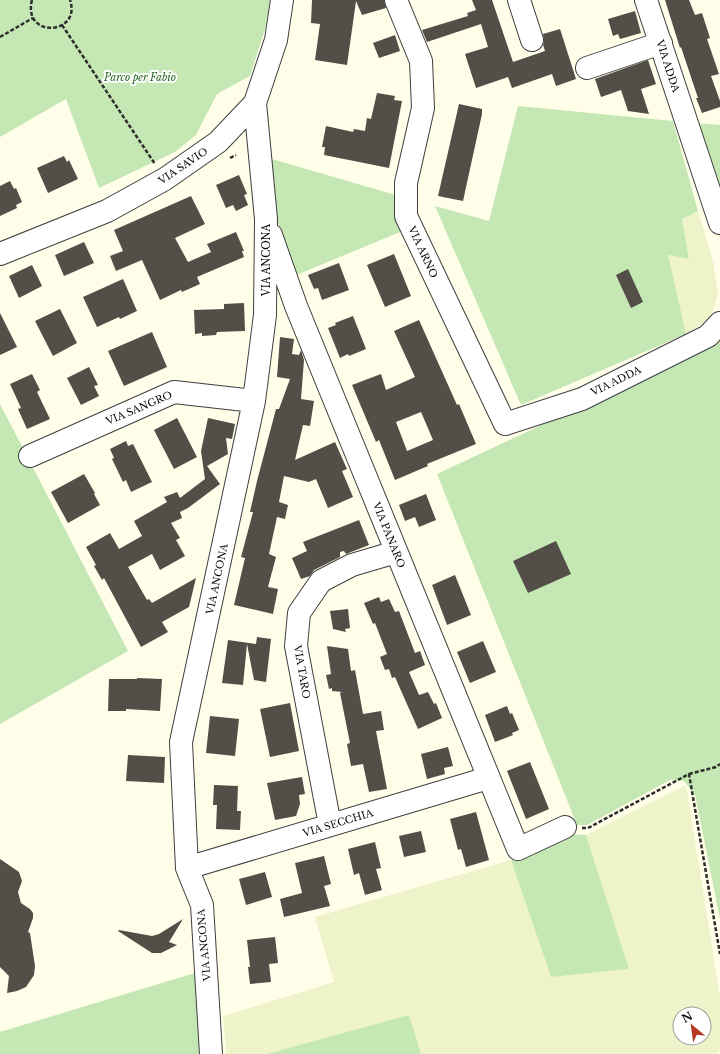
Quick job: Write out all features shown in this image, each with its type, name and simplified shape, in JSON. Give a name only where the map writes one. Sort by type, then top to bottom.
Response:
[{"type":"street","name":"VIA SAVIO","points":[[0,254],[107,211],[165,179],[218,142],[255,103],[276,40],[282,0]]},
{"type":"street","name":"VIA ARNO","points":[[396,0],[421,61],[423,108],[406,183],[406,216],[504,424]]},
{"type":"street","points":[[519,0],[532,40]]},
{"type":"street","name":"VIA ADDA","points":[[646,0],[720,223]]},
{"type":"street","points":[[587,68],[661,43]]},
{"type":"street","name":"VIA ANCONA","points":[[212,1054],[202,905],[187,868],[181,742],[254,401],[265,315],[266,219],[255,103]]},
{"type":"street","name":"VIA PANARO","points":[[266,219],[296,306],[518,849],[566,827]]},
{"type":"street","points":[[265,315],[296,306]]},
{"type":"street","name":"VIA ADDA","points":[[504,424],[582,398],[708,336],[720,323]]},
{"type":"street","name":"VIA SANGRO","points":[[30,456],[174,392],[254,401]]},
{"type":"street","name":"VIA TARO","points":[[330,825],[296,646],[299,613],[321,581],[352,565],[396,552]]},
{"type":"street","name":"VIA SECCHIA","points":[[187,868],[488,778]]},
{"type":"path","points":[[32,0],[30,6],[33,18],[37,23],[49,28],[56,28],[62,25],[70,16],[72,10],[70,0]]},
{"type":"path","points":[[0,38],[33,18]]},
{"type":"path","points":[[62,25],[165,179]]},
{"type":"path","points":[[566,827],[588,828],[689,774],[716,767],[720,764]]},
{"type":"path","points":[[689,774],[720,954]]},
{"type":"green space","name":"Parco per Fabio","points":[[0,0],[270,0],[265,29],[250,76],[217,94],[196,135],[175,152],[99,188],[66,99],[0,137]]},
{"type":"green space","points":[[518,106],[673,121],[698,211],[682,219],[689,259],[668,255],[686,334],[521,405],[435,206],[489,221]]},
{"type":"green space","points":[[695,123],[720,125],[720,197]]},
{"type":"green space","points":[[272,159],[399,196],[405,230],[294,276],[274,209]]},
{"type":"green space","points":[[698,211],[713,261],[718,295],[710,319],[686,334],[667,255],[689,259],[682,219]]},
{"type":"green space","points":[[720,341],[720,919],[695,795],[684,781],[670,780],[587,825],[577,825],[437,474]]},
{"type":"green space","points":[[0,404],[128,651],[0,724]]},
{"type":"green space","points":[[686,785],[720,996],[720,1050],[718,1054],[421,1054],[409,1016],[267,1054],[226,1054],[223,1016],[334,982],[315,917],[511,860],[551,977],[629,969],[586,835]]},
{"type":"green space","points":[[567,834],[586,835],[629,969],[551,977],[511,860]]},
{"type":"green space","points":[[198,972],[204,1054],[0,1054],[0,1032]]},
{"type":"green space","points":[[409,1015],[421,1054],[267,1054]]},
{"type":"building","points":[[312,0],[384,0],[386,8],[362,15],[356,1],[347,65],[315,60],[320,24],[311,23]]},
{"type":"building","points":[[472,0],[492,0],[513,62],[545,51],[543,45],[543,34],[560,29],[576,79],[556,86],[552,74],[512,88],[508,77],[476,88],[465,54],[488,47],[481,24],[427,42],[422,30],[468,16],[467,13],[476,10]]},
{"type":"building","points":[[665,0],[689,0],[695,15],[702,13],[710,38],[707,39],[719,74],[711,76],[720,101],[720,107],[702,113]]},
{"type":"building","points":[[635,11],[641,33],[620,39],[618,34],[613,36],[608,19]]},
{"type":"building","points":[[395,35],[400,51],[379,58],[373,43]]},
{"type":"building","points":[[648,60],[656,84],[641,89],[649,114],[628,111],[621,90],[601,97],[595,79]]},
{"type":"building","points":[[377,93],[395,96],[394,100],[402,101],[389,168],[324,155],[325,147],[322,147],[326,126],[353,132],[354,129],[365,131],[367,118],[371,119]]},
{"type":"building","points":[[459,104],[482,109],[463,201],[438,196]]},
{"type":"building","points":[[64,156],[67,162],[69,160],[78,179],[48,193],[37,168]]},
{"type":"building","points":[[239,175],[247,194],[244,195],[248,205],[236,211],[233,205],[226,208],[216,185]]},
{"type":"building","points":[[10,181],[14,189],[16,188],[22,202],[16,205],[17,208],[0,216],[0,186]]},
{"type":"building","points":[[191,196],[205,224],[175,238],[188,262],[211,252],[207,244],[236,232],[244,251],[242,251],[244,257],[197,277],[200,284],[182,292],[181,290],[160,300],[142,260],[116,271],[110,256],[123,251],[114,230]]},
{"type":"building","points":[[84,242],[94,263],[64,276],[55,255]]},
{"type":"building","points":[[394,254],[411,296],[385,307],[367,265]]},
{"type":"building","points":[[339,263],[349,290],[322,300],[318,288],[314,289],[308,275]]},
{"type":"building","points":[[32,265],[42,286],[19,298],[9,276]]},
{"type":"building","points":[[628,269],[643,302],[631,308],[616,275]]},
{"type":"building","points":[[123,279],[137,311],[97,327],[83,297]]},
{"type":"building","points":[[244,303],[245,331],[217,332],[216,335],[202,336],[202,333],[195,334],[194,310],[224,309],[224,304]]},
{"type":"building","points":[[60,309],[77,343],[53,356],[35,321]]},
{"type":"building","points":[[0,313],[17,347],[0,355]]},
{"type":"building","points":[[353,316],[366,349],[340,358],[328,328],[336,325],[335,323]]},
{"type":"building","points":[[419,320],[457,405],[459,404],[476,444],[427,464],[428,466],[395,480],[379,440],[376,442],[352,385],[381,374],[386,390],[415,377],[394,331]],"holes":[[[421,412],[433,440],[407,451],[396,422]]]},
{"type":"building","points":[[152,332],[167,367],[124,386],[108,351]]},
{"type":"building","points":[[280,337],[294,339],[292,354],[299,355],[301,350],[304,360],[301,399],[314,401],[310,426],[303,425],[295,460],[335,442],[347,469],[342,471],[353,497],[328,508],[316,479],[309,482],[284,476],[279,502],[288,505],[285,519],[277,517],[269,554],[276,557],[268,587],[278,589],[273,614],[234,605],[245,558],[241,557],[253,512],[250,512],[257,481],[276,409],[279,409],[290,379],[277,377]]},
{"type":"building","points":[[89,367],[98,385],[94,386],[99,396],[81,405],[67,378]]},
{"type":"building","points":[[32,374],[40,390],[37,392],[50,419],[27,429],[18,409],[21,408],[10,384]]},
{"type":"building","points":[[177,418],[197,457],[174,469],[154,430]]},
{"type":"building","points":[[208,418],[235,424],[232,439],[226,438],[228,454],[207,466],[220,484],[188,508],[180,512],[182,518],[171,523],[180,538],[176,540],[185,556],[160,570],[152,554],[128,567],[147,600],[149,599],[152,603],[196,578],[189,607],[162,622],[168,632],[141,647],[104,578],[102,580],[94,566],[96,565],[86,547],[110,533],[119,549],[142,536],[134,521],[167,502],[164,497],[177,492],[180,498],[205,479],[201,451]]},
{"type":"building","points":[[126,441],[128,446],[133,444],[152,482],[131,492],[126,480],[123,482],[112,459],[114,458],[110,449]]},
{"type":"building","points":[[84,474],[100,505],[68,523],[51,492]]},
{"type":"building","points":[[426,494],[436,520],[419,527],[415,517],[405,521],[399,505]]},
{"type":"building","points":[[359,520],[369,545],[346,554],[344,551],[340,552],[340,557],[314,570],[310,576],[301,579],[292,558],[307,551],[303,542]]},
{"type":"building","points":[[556,541],[571,574],[528,593],[513,561]]},
{"type":"building","points":[[455,575],[471,615],[447,625],[432,585]]},
{"type":"building","points":[[379,597],[381,602],[389,599],[395,612],[399,611],[415,653],[420,651],[425,665],[409,672],[419,695],[428,692],[434,704],[436,703],[442,718],[418,729],[395,677],[392,678],[389,669],[385,670],[380,657],[387,654],[375,623],[373,624],[364,603]]},
{"type":"building","points":[[348,609],[350,628],[345,629],[346,632],[333,629],[330,611]]},
{"type":"building","points":[[257,637],[271,639],[266,682],[254,680],[247,644],[243,685],[222,683],[228,640],[256,644]]},
{"type":"building","points":[[483,641],[496,672],[470,683],[457,652]]},
{"type":"building","points":[[327,646],[348,649],[351,671],[355,670],[363,714],[381,711],[384,730],[376,731],[387,789],[369,792],[363,764],[351,766],[347,744],[350,743],[340,693],[342,692],[332,691],[332,688],[329,689],[326,675],[331,674]]},
{"type":"building","points":[[109,679],[162,679],[160,711],[126,709],[126,711],[108,711]]},
{"type":"building","points":[[290,703],[299,751],[270,757],[260,709]]},
{"type":"building","points":[[507,706],[510,714],[512,713],[519,730],[512,733],[513,735],[495,742],[485,715]]},
{"type":"building","points":[[210,716],[239,719],[235,756],[206,753]]},
{"type":"building","points":[[448,747],[453,766],[444,768],[445,774],[427,779],[421,754]]},
{"type":"building","points":[[128,755],[165,757],[164,783],[126,781]]},
{"type":"building","points":[[530,762],[549,809],[526,819],[507,771]]},
{"type":"building","points":[[302,777],[305,794],[299,795],[300,804],[296,816],[275,820],[267,783]]},
{"type":"building","points":[[214,785],[238,786],[237,811],[241,811],[240,830],[216,829],[217,805],[213,805]]},
{"type":"building","points":[[476,812],[489,860],[466,867],[461,849],[458,850],[450,819]]},
{"type":"building","points":[[421,831],[426,852],[404,857],[399,836]]},
{"type":"building","points":[[375,842],[381,868],[376,869],[382,890],[365,895],[359,873],[354,875],[348,849]]},
{"type":"building","points":[[324,856],[331,884],[324,886],[330,906],[284,917],[280,899],[302,893],[295,863]]},
{"type":"building","points":[[0,859],[19,872],[22,881],[18,892],[21,903],[33,913],[33,918],[28,932],[30,933],[35,966],[34,975],[26,987],[7,993],[9,976],[0,967]]},
{"type":"building","points":[[265,872],[272,897],[246,905],[239,879]]},
{"type":"building","points":[[183,919],[169,942],[177,945],[161,953],[152,953],[118,931],[152,936],[159,934]]},
{"type":"building","points":[[275,937],[278,963],[269,964],[271,982],[250,984],[247,940]]}]
